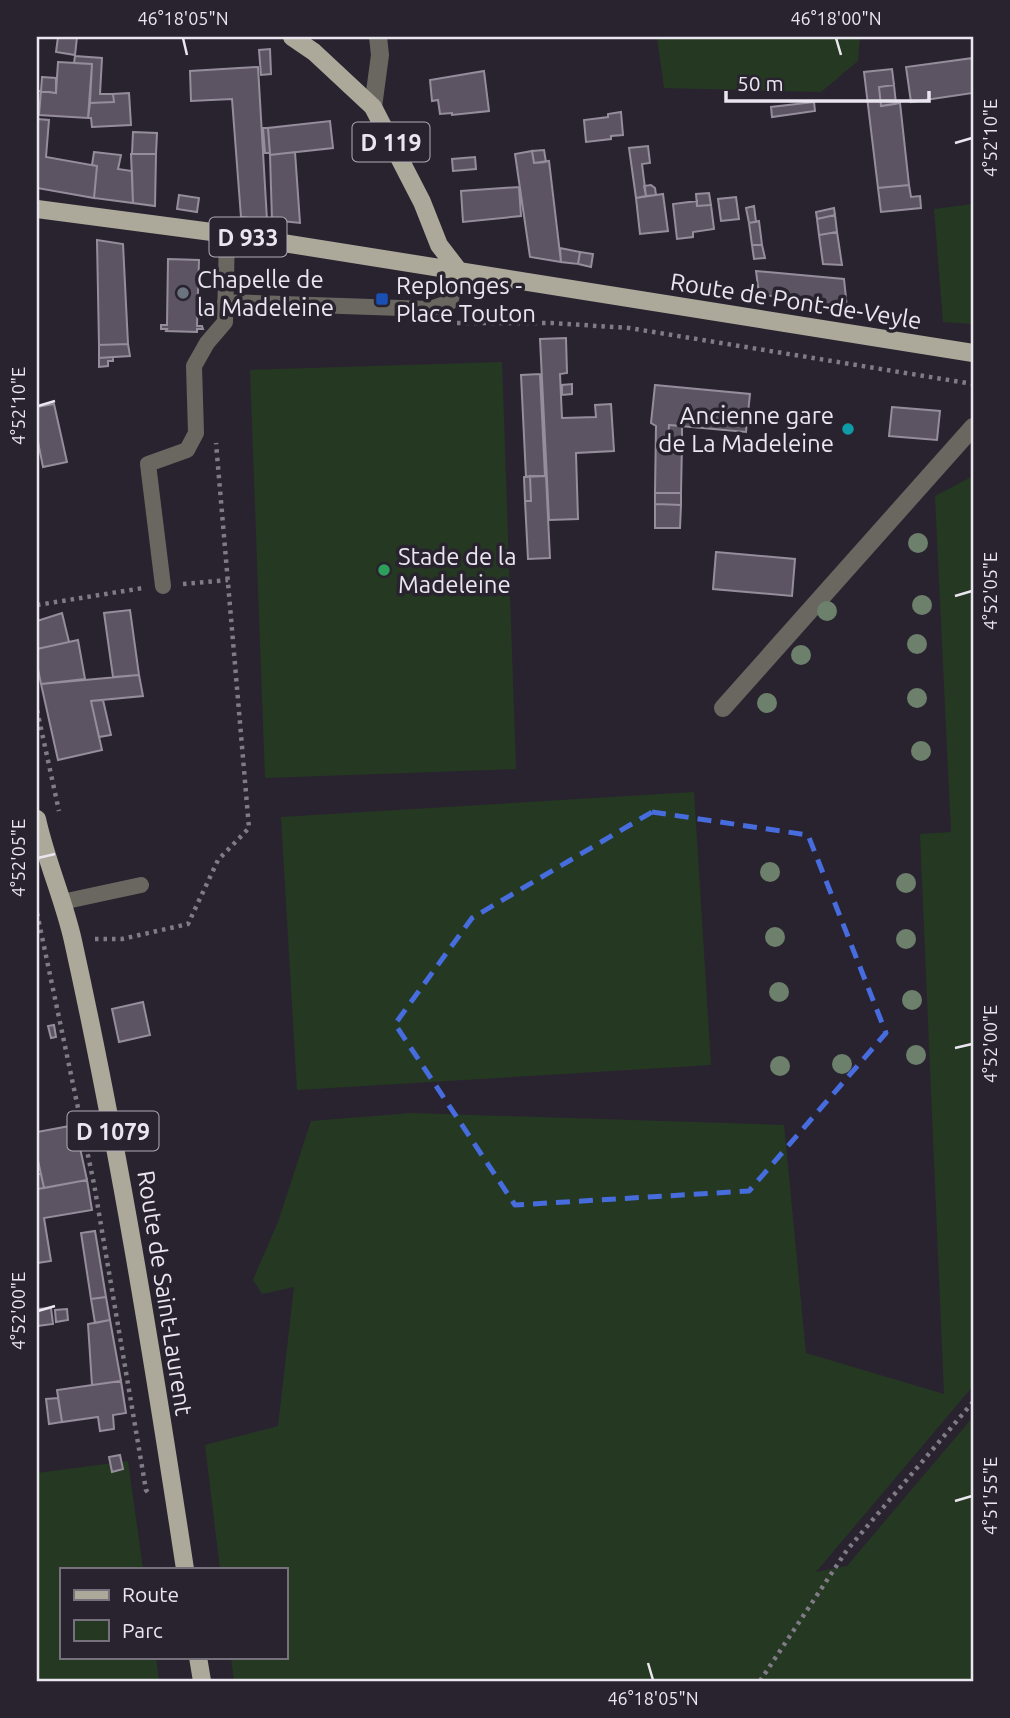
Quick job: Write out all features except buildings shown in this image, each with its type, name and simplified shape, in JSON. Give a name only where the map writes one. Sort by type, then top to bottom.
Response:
[{"type":"main road","name":"D 119","points":[[292,37],[314,52],[373,107],[422,202],[439,245],[459,271]]},
{"type":"main road","name":"D 933","points":[[37,209],[227,233],[459,271]]},
{"type":"main road","name":"Route de Pont-de-Veyle","points":[[459,271],[973,353]]},
{"type":"main road","name":"Route de Saint-Laurent","points":[[37,819],[43,849],[73,938],[119,1162],[185,1568]]},
{"type":"main road","points":[[198,1658],[202,1681]]},
{"type":"street","points":[[373,107],[380,55],[378,37]]},
{"type":"street","points":[[723,708],[973,426]]},
{"type":"lane","points":[[163,586],[148,464],[187,450],[196,433],[194,366],[225,322],[227,233]]},
{"type":"lane","points":[[225,302],[430,309],[450,302],[459,271]]},
{"type":"lane","points":[[62,902],[141,885]]},
{"type":"path","points":[[455,323],[552,323],[629,328],[973,384]]},
{"type":"path","points":[[73,938],[121,939],[188,924],[218,860],[249,828],[216,441]]},
{"type":"path","points":[[37,605],[163,586],[228,580]]},
{"type":"path","points":[[37,913],[94,1184],[146,1490],[153,1500]]},
{"type":"path","points":[[760,1681],[847,1550],[973,1402]]},
{"type":"highlighted area","points":[[652,812],[808,835],[886,1033],[749,1191],[515,1205],[395,1024],[472,918]]},
{"type":"green space","points":[[657,37],[860,37],[858,61],[821,92],[664,88]]},
{"type":"green space","points":[[973,204],[973,324],[943,322],[934,209]]},
{"type":"green space","name":"Stade de la Madeleine","points":[[502,362],[516,769],[265,778],[250,370]]},
{"type":"green space","points":[[973,476],[973,1386],[816,1572],[847,1566],[973,1417],[973,1681],[234,1681],[231,1658],[287,1658],[287,1568],[220,1568],[205,1445],[278,1426],[294,1287],[262,1294],[253,1280],[278,1222],[311,1121],[412,1113],[784,1125],[806,1353],[944,1394],[920,834],[951,832],[935,496]]},
{"type":"green space","points":[[694,792],[711,1065],[297,1090],[281,817]]},
{"type":"green space","points":[[128,1461],[143,1568],[60,1568],[60,1658],[156,1658],[159,1681],[37,1681],[37,1473]]},
{"type":"place","name":"Chapelle de la Madeleine","points":[[183,293]]},
{"type":"place","name":"Replonges - Place Touton","points":[[382,299]]},
{"type":"place","name":"Ancienne gare de La Madeleine","points":[[848,429]]},
{"type":"place","name":"Stade de la Madeleine","points":[[384,570]]}]
